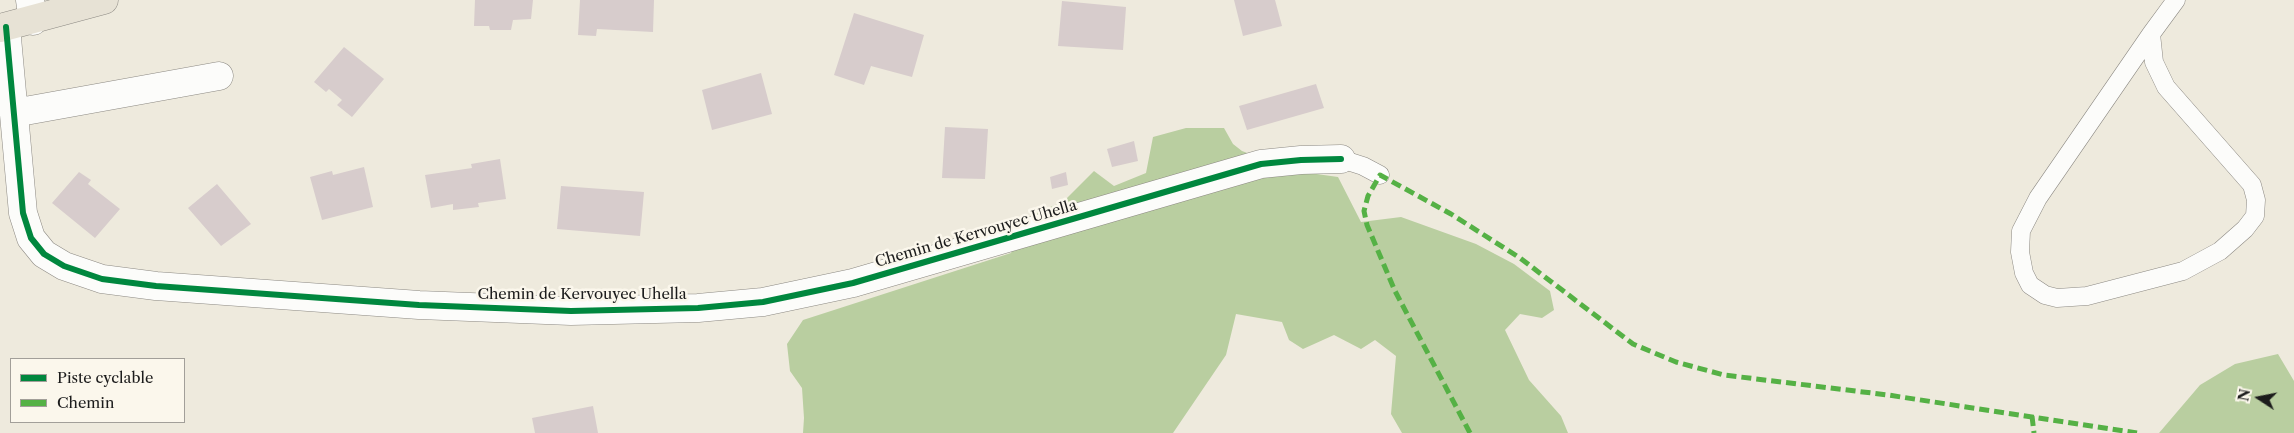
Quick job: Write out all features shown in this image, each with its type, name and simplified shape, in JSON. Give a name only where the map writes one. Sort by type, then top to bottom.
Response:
[{"type":"main road","points":[[3,28],[32,10],[104,0]]},
{"type":"street","name":"Chemin de Kervouyec Uhella","points":[[3,28],[25,224],[31,238],[44,254],[76,271],[102,279],[156,286],[419,305],[562,310],[678,309],[763,302],[853,283],[1261,164],[1309,159],[1341,159]]},
{"type":"street","points":[[14,113],[219,76]]},
{"type":"lane","points":[[2151,34],[2154,62],[2166,87],[2252,185],[2256,200],[2255,216],[2245,229],[2220,251],[2183,271],[2087,296],[2057,298],[2045,295],[2030,285],[2024,274],[2020,252],[2021,231],[2038,198],[2151,34],[2176,0]]},
{"type":"lane","name":"Chemin de Kervouyec Uhella","points":[[1341,159],[1363,166],[1380,175]]},
{"type":"green space","points":[[1186,128],[1224,128],[1233,144],[1242,151],[1263,159],[1281,169],[1338,177],[1361,222],[1401,217],[1476,244],[1514,264],[1550,291],[1554,310],[1542,318],[1520,314],[1505,330],[1529,380],[1561,416],[1568,433],[1402,433],[1391,414],[1396,356],[1375,340],[1361,349],[1334,335],[1303,349],[1289,340],[1282,322],[1236,314],[1226,355],[1173,433],[803,433],[802,388],[790,371],[787,344],[803,320],[1011,253],[1021,220],[1064,201],[1094,171],[1114,186],[1146,173],[1153,137]]},
{"type":"green space","points":[[2278,354],[2294,381],[2294,433],[2159,433],[2200,385],[2235,364]]},
{"type":"building","points":[[475,0],[533,0],[531,19],[513,20],[511,30],[490,30],[489,26],[474,26]]},
{"type":"building","points":[[580,0],[654,0],[653,32],[597,29],[596,36],[578,35]]},
{"type":"building","points":[[1234,0],[1275,0],[1282,26],[1243,36]]},
{"type":"building","points":[[1062,1],[1126,7],[1123,50],[1058,46]]},
{"type":"building","points":[[854,13],[924,35],[912,77],[871,66],[864,85],[834,75]]},
{"type":"building","points":[[344,47],[384,79],[352,117],[337,105],[342,100],[329,89],[326,92],[314,82]]},
{"type":"building","points":[[761,73],[772,114],[712,130],[702,90]]},
{"type":"building","points":[[1316,84],[1324,108],[1247,130],[1239,106]]},
{"type":"building","points":[[945,127],[988,129],[985,179],[942,178]]},
{"type":"building","points":[[1134,141],[1138,161],[1112,167],[1107,149]]},
{"type":"building","points":[[500,159],[506,199],[478,203],[479,207],[453,210],[453,204],[431,208],[425,175],[472,168],[471,164]]},
{"type":"building","points":[[364,167],[373,207],[322,220],[310,177],[332,171],[333,175]]},
{"type":"building","points":[[79,172],[91,180],[88,184],[120,209],[95,238],[52,203]]},
{"type":"building","points":[[1066,172],[1068,185],[1052,189],[1050,177]]},
{"type":"building","points":[[217,184],[251,224],[221,246],[188,208]]},
{"type":"building","points":[[561,186],[644,192],[640,236],[557,229]]},
{"type":"building","points":[[593,406],[598,433],[535,433],[532,418]]},
{"type":"marked path","points":[[1470,433],[1395,291],[1367,225],[1364,211],[1368,196],[1380,175],[1451,214],[1520,258],[1633,344],[1676,362],[1724,375],[1888,395],[2137,433]]},
{"type":"marked path","points":[[2032,416],[2034,433]]},
{"type":"cycle path","points":[[6,27],[23,213],[31,238],[44,254],[64,266],[102,279],[156,286],[419,305],[571,311],[698,308],[763,302],[853,283],[1261,164],[1341,159]]}]
